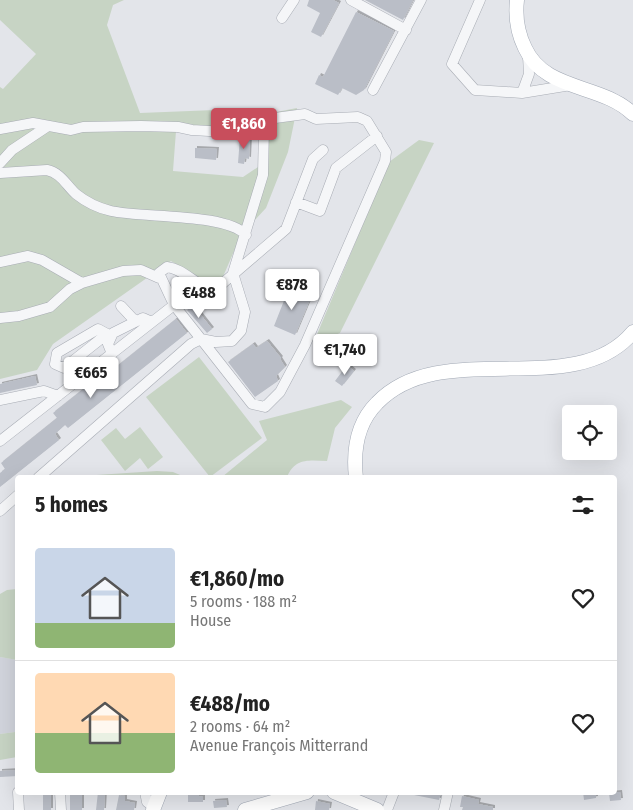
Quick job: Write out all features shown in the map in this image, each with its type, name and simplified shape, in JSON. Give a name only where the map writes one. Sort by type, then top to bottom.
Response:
[{"type":"main road","points":[[517,0],[518,33],[528,56],[537,66],[551,77],[608,96],[633,114]]},
{"type":"main road","points":[[356,475],[356,444],[362,425],[371,409],[394,388],[423,376],[460,370],[523,369],[572,363],[597,357],[614,349],[633,332]]},
{"type":"main road","points":[[154,808],[159,795]]},
{"type":"main road","points":[[246,810],[297,795]]},
{"type":"main road","points":[[341,795],[378,810]]},
{"type":"street","points":[[282,18],[294,0]]},
{"type":"street","points":[[351,0],[406,30]]},
{"type":"street","points":[[373,90],[422,0]]},
{"type":"street","points":[[480,0],[452,64],[474,90],[522,93],[572,85]]},
{"type":"street","points":[[522,93],[528,74],[528,56]]},
{"type":"street","points":[[0,130],[33,123],[71,130],[83,127],[178,126],[192,130],[226,132],[264,125],[275,118],[305,114],[316,119],[358,117],[367,121],[386,152],[385,161],[305,345],[280,392],[265,407],[252,404],[174,305],[158,273],[167,267],[174,268],[207,289],[216,289],[286,229],[313,159],[323,150]]},
{"type":"street","points":[[41,475],[191,344],[201,339],[216,342],[232,340],[241,331],[245,312],[233,274],[246,236],[262,175],[264,125]]},
{"type":"street","points":[[0,163],[12,150],[48,126]]},
{"type":"street","points":[[296,202],[320,211],[336,168],[377,136]]},
{"type":"street","points":[[0,173],[47,170],[55,172],[75,193],[88,203],[136,215],[195,219],[231,227],[246,236]]},
{"type":"street","points":[[0,262],[28,256],[42,260],[82,283]]},
{"type":"street","points":[[0,318],[19,316],[50,307],[70,289],[82,283],[141,270],[159,278]]},
{"type":"street","points":[[0,441],[174,305],[202,286]]},
{"type":"street","points":[[122,306],[135,321]]},
{"type":"street","points":[[109,335],[98,329],[90,332],[57,353],[55,364],[64,368],[109,335],[135,321],[144,318],[152,322]]},
{"type":"street","points":[[109,335],[108,344],[112,354]]},
{"type":"street","points":[[0,400],[44,391],[58,396]]},
{"type":"street","points":[[0,511],[15,498]]},
{"type":"street","points":[[18,795],[19,810]]},
{"type":"street","points":[[60,795],[61,810]]},
{"type":"street","points":[[146,795],[147,802],[154,808]]},
{"type":"street","points":[[387,810],[393,795]]},
{"type":"street","points":[[444,810],[447,795]]},
{"type":"shaded area","points":[[0,657],[15,660],[15,732],[0,734]]},
{"type":"green space","points":[[0,0],[124,0],[113,5],[107,25],[140,113],[215,110],[255,116],[297,108],[288,152],[266,208],[241,235],[222,279],[209,284],[171,261],[53,344],[37,370],[0,379],[0,87],[3,89],[36,54],[0,20]],"holes":[[[262,128],[261,165],[243,177],[173,171],[176,131]]]},
{"type":"green space","points":[[419,140],[434,143],[340,333],[313,344],[389,162]]},
{"type":"green space","points":[[199,357],[262,438],[213,475],[208,475],[146,397]]},
{"type":"green space","points":[[341,400],[352,407],[335,428],[327,461],[298,463],[288,475],[224,475],[267,440],[259,421]]},
{"type":"green space","points":[[140,427],[163,457],[148,469],[140,458],[125,471],[101,440],[116,428],[125,439]]},
{"type":"green space","points":[[157,471],[173,472],[180,475],[96,475]]},
{"type":"green space","points":[[15,589],[15,660],[0,657],[0,594],[7,590]]},
{"type":"green space","points":[[15,732],[15,757],[0,760],[0,734]]},
{"type":"building","points":[[309,0],[333,0],[339,3],[321,37],[311,32],[320,13],[307,6]]},
{"type":"building","points":[[365,0],[413,0],[403,20]]},
{"type":"building","points":[[356,12],[394,31],[364,90],[356,95],[342,88],[338,95],[315,84],[319,75],[323,77]]},
{"type":"building","points":[[240,137],[250,138],[249,159],[245,158],[244,164],[238,163]]},
{"type":"building","points":[[195,148],[217,149],[216,160],[195,158]]},
{"type":"building","points":[[289,288],[311,297],[295,335],[274,326]]},
{"type":"building","points":[[193,305],[212,329],[207,333],[187,310]]},
{"type":"building","points":[[176,319],[187,333],[68,428],[65,425],[55,434],[59,440],[0,487],[0,473],[5,469],[1,463],[57,418],[53,413],[101,375],[106,375]]},
{"type":"building","points":[[267,341],[281,358],[285,367],[276,376],[278,381],[255,397],[228,362],[253,344],[256,348]]},
{"type":"building","points":[[347,365],[354,371],[342,386],[335,381]]},
{"type":"building","points":[[35,376],[37,385],[0,393],[0,384]]},
{"type":"building","points":[[15,770],[15,776],[0,777],[0,771]]},
{"type":"building","points":[[617,792],[620,792],[621,800],[610,801],[609,795],[617,795]]},
{"type":"building","points":[[43,795],[51,795],[51,810],[43,810]]},
{"type":"building","points":[[70,795],[82,795],[82,810],[70,810]]},
{"type":"building","points":[[98,795],[105,795],[104,810],[96,810]]},
{"type":"building","points":[[119,795],[125,796],[125,801],[135,803],[134,810],[116,810]]},
{"type":"building","points":[[188,795],[203,797],[203,802],[188,802]]},
{"type":"building","points":[[414,795],[440,795],[439,800]]},
{"type":"building","points":[[583,795],[596,795],[596,798],[584,800]]},
{"type":"building","points":[[462,796],[479,800],[478,804],[493,807],[493,810],[462,810],[463,807],[460,807]]},
{"type":"building","points":[[226,800],[227,807],[214,808],[213,801]]},
{"type":"building","points":[[316,801],[330,804],[329,810],[315,810]]}]
